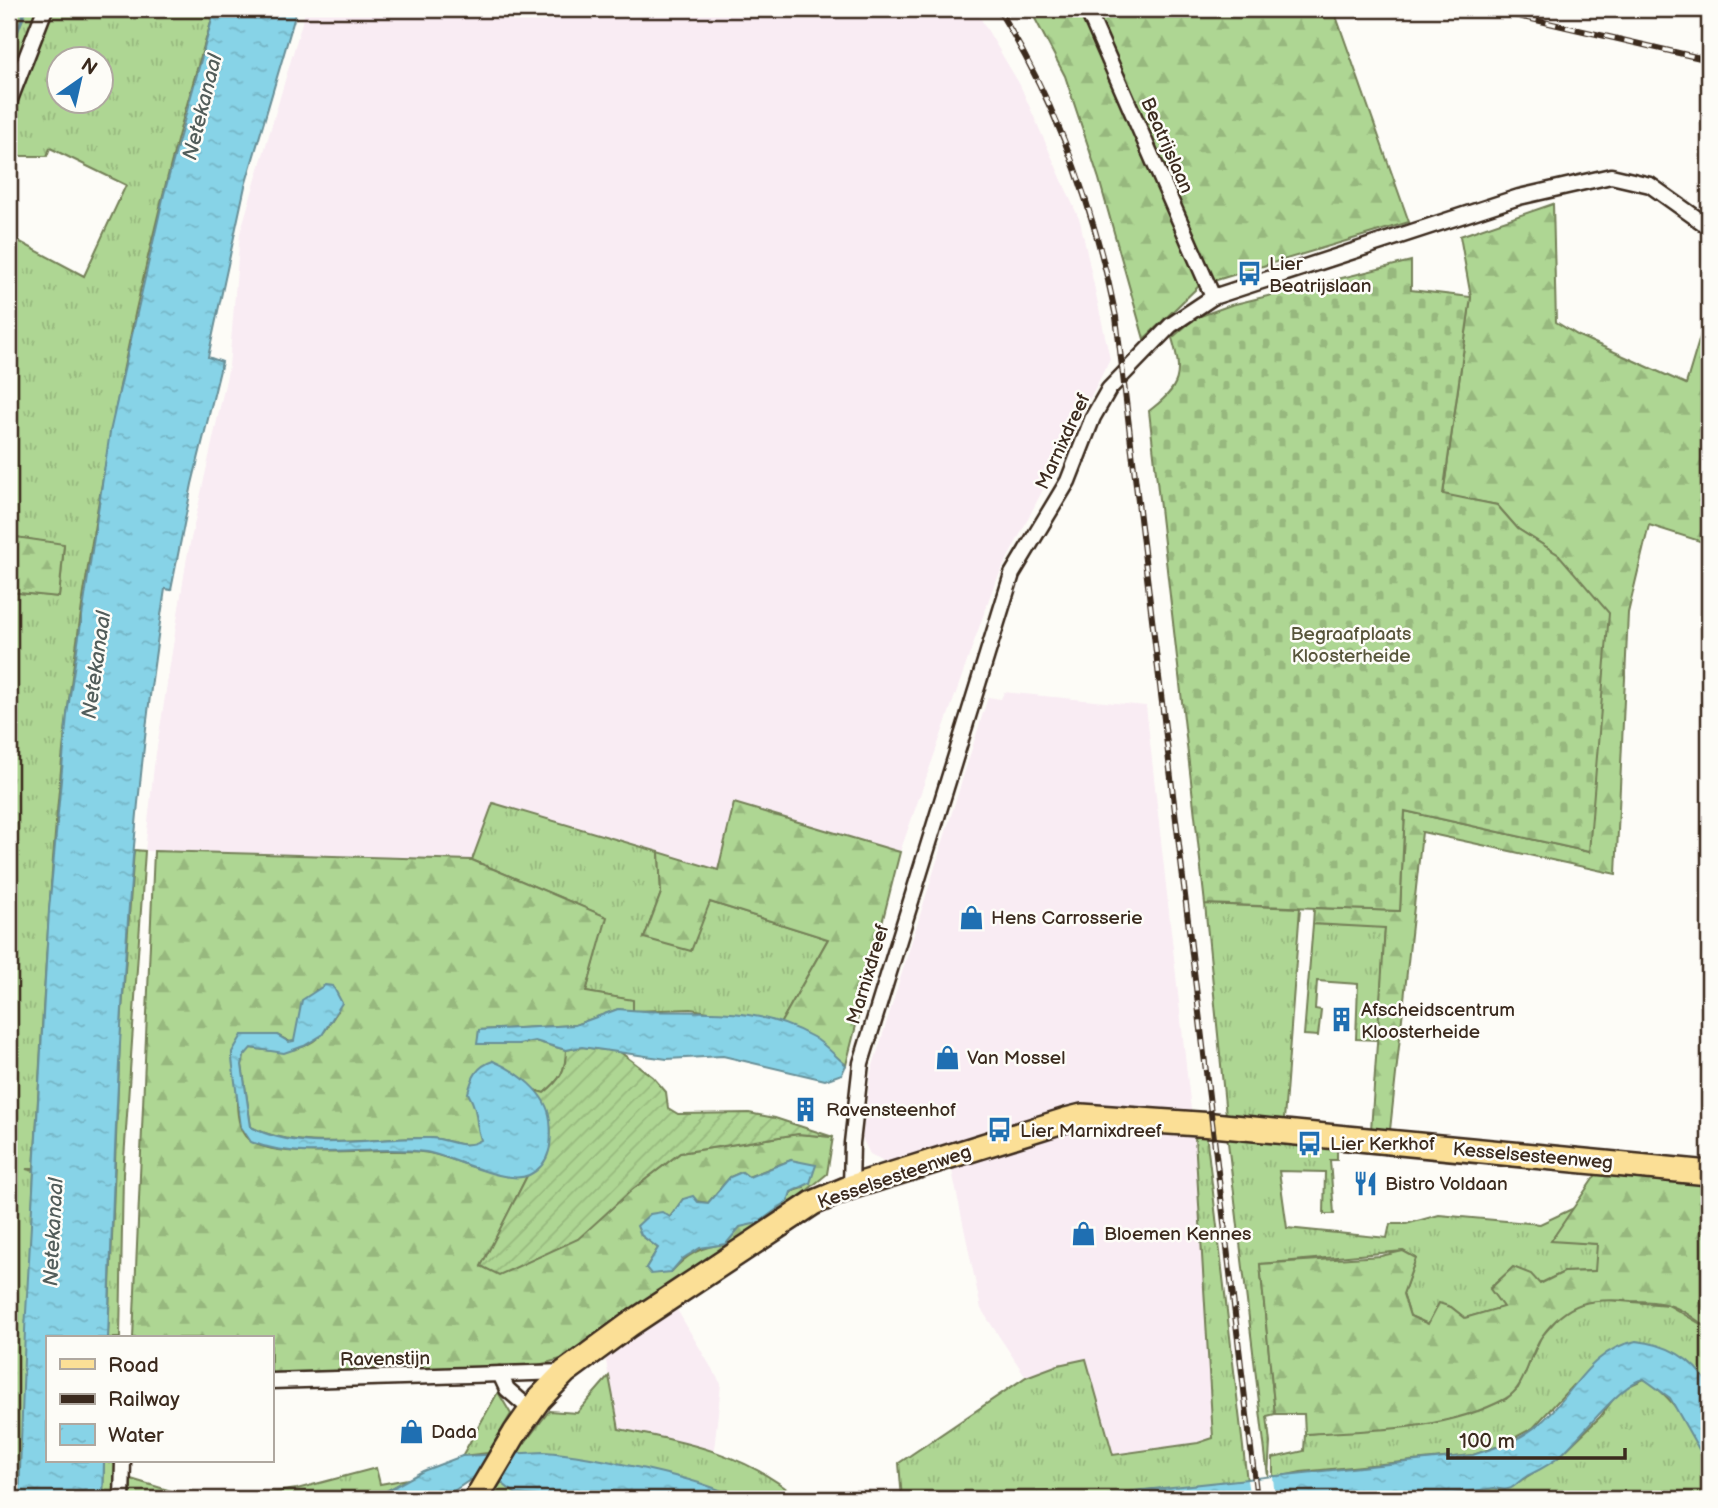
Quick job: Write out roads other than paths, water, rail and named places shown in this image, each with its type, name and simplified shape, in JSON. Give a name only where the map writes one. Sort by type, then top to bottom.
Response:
[{"type":"main road","name":"Kesselsesteenweg","points":[[478,1496],[531,1410],[565,1373],[629,1325],[813,1203],[851,1187],[1082,1116],[1213,1125],[1709,1173]]},
{"type":"street","points":[[9,102],[45,9]]},
{"type":"street","name":"Beatrijslaan","points":[[1087,9],[1213,297]]},
{"type":"street","name":"Marnixdreef","points":[[851,1187],[852,1143],[861,1063],[1012,574],[1068,481],[1093,417],[1108,389],[1171,325],[1213,297],[1519,197],[1611,176],[1628,177],[1650,185],[1709,228]]},
{"type":"street","name":"Ravenstijn","points":[[273,1381],[565,1373]]},
{"type":"street","points":[[500,1374],[507,1389],[531,1410]]},
{"type":"street","points":[[122,1499],[123,1462]]},
{"type":"water","name":"Netekanaal","points":[[215,9],[297,9],[245,186],[208,357],[222,362],[192,484],[171,590],[165,589],[132,869],[119,1057],[108,1336],[46,1336],[46,1462],[104,1462],[103,1499],[19,1499],[25,1330],[49,910],[67,715],[110,432],[164,194]]},
{"type":"water","points":[[325,985],[333,986],[342,1003],[322,1035],[304,1046],[284,1053],[251,1048],[244,1056],[242,1065],[251,1127],[271,1135],[315,1142],[429,1138],[462,1144],[474,1143],[481,1140],[468,1093],[476,1073],[493,1061],[529,1084],[548,1110],[551,1136],[549,1151],[542,1165],[529,1175],[507,1177],[426,1152],[294,1151],[251,1142],[241,1127],[232,1052],[242,1035],[277,1035],[289,1042],[294,1041],[302,1000]]},
{"type":"water","points":[[618,1009],[717,1012],[765,1018],[813,1037],[846,1065],[842,1074],[825,1080],[723,1056],[667,1059],[582,1047],[566,1050],[535,1041],[518,1044],[477,1044],[479,1030],[575,1025]]},
{"type":"water","points":[[791,1160],[816,1165],[810,1183],[791,1192],[788,1201],[758,1223],[740,1227],[726,1244],[700,1248],[682,1259],[671,1272],[651,1274],[646,1268],[658,1248],[641,1235],[637,1226],[650,1214],[662,1212],[670,1217],[683,1199],[693,1196],[698,1202],[708,1203],[730,1177],[742,1172],[749,1177]]},
{"type":"water","points":[[1636,1341],[1659,1345],[1678,1354],[1695,1367],[1709,1385],[1709,1467],[1670,1398],[1644,1379],[1635,1382],[1613,1399],[1556,1459],[1506,1489],[1494,1488],[1418,1499],[1088,1499],[1135,1491],[1473,1455],[1527,1433],[1547,1417],[1591,1366],[1604,1355],[1619,1346]]},
{"type":"water","points":[[544,1452],[615,1463],[673,1476],[700,1483],[738,1499],[571,1499],[516,1494],[499,1481],[470,1480],[442,1499],[372,1499],[423,1471],[462,1456]]},
{"type":"waterway","points":[[9,52],[26,9]]},
{"type":"railway","points":[[998,9],[1038,82],[1071,157],[1097,236],[1116,317],[1257,1499]]},
{"type":"railway","points":[[1488,9],[1709,60]]},
{"type":"place","name":"Lier Beatrijslaan","points":[[1249,274]]},
{"type":"place","name":"Hens Carrosserie","points":[[971,917]]},
{"type":"place","name":"Afscheidscentrum Kloosterheide","points":[[1341,1020]]},
{"type":"place","name":"Van Mossel","points":[[947,1057]]},
{"type":"place","name":"Ravensteenhof","points":[[806,1109]]},
{"type":"place","name":"Lier Marnixdreef","points":[[1000,1130]]},
{"type":"place","name":"Lier Kerkhof","points":[[1310,1143]]},
{"type":"place","name":"Bistro Voldaan","points":[[1365,1183]]},
{"type":"place","name":"Bloemen Kennes","points":[[1084,1233]]},
{"type":"place","name":"Dada","points":[[411,1431]]},
{"type":"park label","name":"Begraafplaats Kloosterheide","points":[[1351,644]]}]
